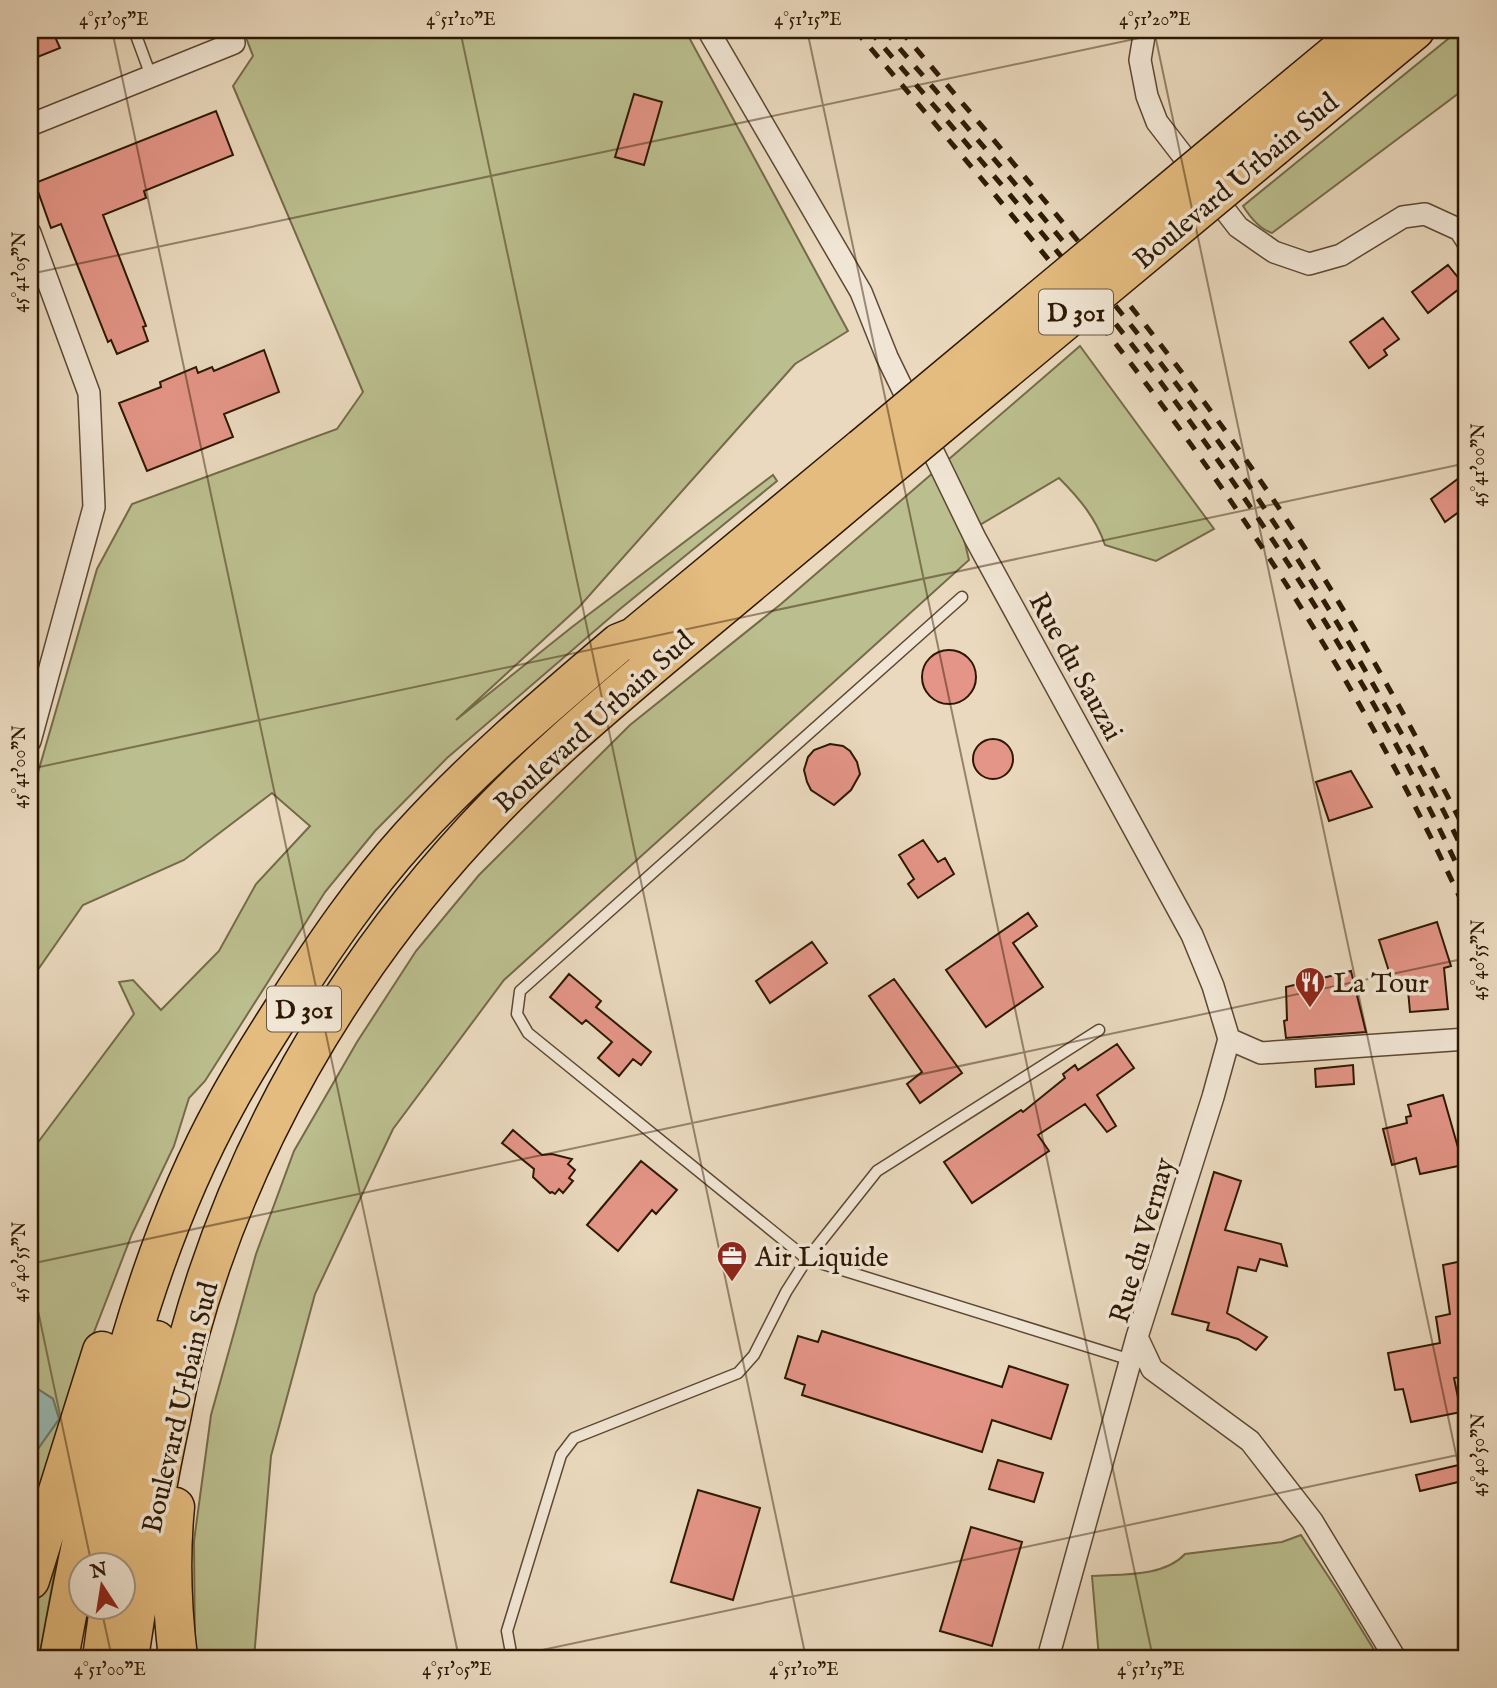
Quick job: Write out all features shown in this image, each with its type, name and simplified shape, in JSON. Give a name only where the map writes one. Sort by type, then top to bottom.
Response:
[{"type":"highway","name":"Boulevard Urbain Sud","points":[[1264,134],[1364,30]]},
{"type":"highway","name":"Boulevard Urbain Sud","points":[[129,1658],[157,1484],[188,1338],[220,1241],[267,1132],[330,1018],[406,909],[472,832],[559,746],[870,462],[1264,134],[1415,30]]},
{"type":"highway","name":"Boulevard Urbain Sud","points":[[634,637],[870,462]]},
{"type":"highway","name":"D 301","points":[[117,1552],[139,1417],[165,1307],[179,1262],[212,1180],[259,1085],[341,952],[420,849],[523,742],[626,651],[634,637]]},
{"type":"highway","points":[[30,1580],[102,1352],[154,1212],[196,1118],[268,994],[373,853],[427,793],[503,723],[604,640],[634,637]]},
{"type":"highway","points":[[59,1658],[94,1478],[129,1346],[173,1221],[224,1106],[340,923],[408,840],[513,734],[619,643],[634,637]]},
{"type":"highway","points":[[178,1658],[172,1590],[172,1540],[188,1338]]},
{"type":"highway","points":[[102,1658],[107,1622]]},
{"type":"street","name":"Rue du Sauzai","points":[[708,30],[855,282],[887,358],[975,538],[1192,935],[1213,986],[1228,1039]]},
{"type":"street","points":[[1144,30],[1140,60],[1147,96],[1157,121],[1238,227],[1274,252],[1309,264],[1341,255],[1403,217],[1425,214],[1460,230],[1467,242]]},
{"type":"street","points":[[30,125],[151,76],[231,36]]},
{"type":"street","points":[[30,233],[89,393],[94,507],[30,741]]},
{"type":"street","points":[[1228,1039],[1261,1053],[1467,1039]]},
{"type":"street","name":"Rue du Vernay","points":[[1228,1039],[1213,1097],[1137,1337],[1152,1369],[1250,1441],[1312,1521],[1395,1658]]},
{"type":"street","points":[[1048,1658],[1137,1337]]},
{"type":"lane","points":[[134,30],[151,76]]},
{"type":"lane","points":[[962,597],[520,991],[517,1014],[528,1033],[807,1259],[1131,1360]]},
{"type":"lane","points":[[512,1658],[507,1631],[561,1455],[574,1438],[738,1373],[754,1355],[786,1292],[807,1259],[877,1171],[1099,1030]]},
{"type":"green space","points":[[243,30],[685,30],[848,331],[795,364],[579,607],[456,720],[572,627],[773,475],[777,481],[620,609],[447,758],[375,831],[325,892],[205,1081],[189,1098],[174,1146],[132,1234],[72,1389],[30,1521],[30,1460],[59,1419],[53,1399],[30,1384],[30,1153],[134,1014],[119,982],[133,980],[161,1010],[219,951],[256,884],[310,826],[272,793],[184,860],[83,905],[30,981],[30,800],[97,569],[132,504],[337,429],[363,392],[233,86],[253,56]]},
{"type":"green space","points":[[1459,30],[1467,30],[1467,87],[1272,233],[1255,222],[1243,206]]},
{"type":"green space","points":[[1080,346],[1214,529],[1156,561],[1105,545],[1086,509],[1059,478],[963,535],[969,560],[504,980],[393,1129],[315,1294],[271,1456],[254,1658],[195,1658],[194,1541],[211,1415],[256,1254],[294,1151],[357,1042],[416,951],[479,875],[630,725],[781,604]]},
{"type":"green space","points":[[63,1526],[39,1658],[30,1658],[30,1605]]},
{"type":"green space","points":[[1301,1535],[1379,1658],[1099,1658],[1092,1576],[1154,1571],[1166,1567],[1185,1554],[1282,1542]]},
{"type":"water","points":[[30,1384],[53,1399],[59,1419],[30,1460]]},
{"type":"building","points":[[30,30],[52,30],[60,48],[30,60]]},
{"type":"building","points":[[634,94],[662,102],[644,165],[615,157]]},
{"type":"building","points":[[216,111],[233,155],[144,191],[146,198],[103,215],[146,326],[143,327],[148,341],[117,354],[111,340],[108,342],[61,224],[51,228],[35,183]]},
{"type":"building","points":[[1448,265],[1464,285],[1428,313],[1412,292]]},
{"type":"building","points":[[1383,318],[1399,339],[1384,350],[1387,355],[1369,368],[1350,342]]},
{"type":"building","points":[[264,350],[279,392],[224,414],[233,437],[147,471],[119,403],[161,387],[160,382],[196,367],[198,373],[212,367],[214,371]]},
{"type":"building","points":[[1467,472],[1467,506],[1445,522],[1431,499]]},
{"type":"building","points":[[949,650],[968,658],[976,677],[968,696],[949,704],[930,696],[922,677],[930,658]]},
{"type":"building","points":[[993,739],[1001,740],[1007,745],[1012,751],[1012,767],[1007,773],[1001,778],[993,779],[985,778],[979,773],[974,767],[973,759],[974,751],[979,745],[985,740]]},
{"type":"building","points":[[830,744],[843,746],[850,751],[860,774],[851,790],[834,805],[811,790],[804,770],[808,757],[814,750]]},
{"type":"building","points":[[1351,771],[1372,807],[1329,821],[1316,782]]},
{"type":"building","points":[[923,840],[938,862],[945,858],[954,874],[918,898],[908,884],[914,879],[899,855]]},
{"type":"building","points":[[1028,913],[1037,926],[1013,943],[1043,987],[986,1027],[946,970]]},
{"type":"building","points":[[1437,922],[1451,966],[1444,968],[1448,1009],[1410,1012],[1407,979],[1393,984],[1379,940]]},
{"type":"building","points":[[812,942],[827,963],[770,1003],[756,981]]},
{"type":"building","points":[[1351,971],[1366,1032],[1286,1038],[1286,987]]},
{"type":"building","points":[[569,974],[601,1001],[596,1007],[651,1052],[641,1065],[633,1059],[619,1076],[598,1058],[612,1042],[586,1020],[582,1024],[550,997]]},
{"type":"building","points":[[894,979],[962,1073],[920,1103],[907,1084],[922,1072],[869,996]]},
{"type":"building","points":[[1117,1044],[1134,1068],[1097,1095],[1116,1126],[1107,1132],[1085,1104],[1038,1135],[1049,1151],[972,1203],[944,1162],[1021,1110],[1023,1112],[1065,1078],[1063,1074],[1075,1065],[1078,1070]]},
{"type":"building","points":[[1353,1065],[1354,1084],[1316,1087],[1315,1069]]},
{"type":"building","points":[[1443,1095],[1463,1165],[1420,1174],[1416,1158],[1392,1165],[1383,1129],[1407,1123],[1406,1117],[1411,1116],[1408,1105]]},
{"type":"building","points":[[513,1130],[542,1155],[552,1154],[572,1159],[568,1164],[575,1170],[569,1178],[573,1181],[563,1193],[559,1189],[555,1194],[550,1193],[533,1177],[534,1169],[502,1143]]},
{"type":"building","points":[[641,1161],[677,1190],[656,1214],[652,1210],[618,1251],[587,1225]]},
{"type":"building","points":[[1214,1172],[1241,1181],[1225,1230],[1281,1244],[1287,1266],[1260,1259],[1256,1271],[1238,1267],[1227,1313],[1267,1337],[1256,1350],[1238,1339],[1207,1330],[1209,1323],[1172,1314]]},
{"type":"building","points":[[1467,1260],[1467,1376],[1454,1378],[1461,1412],[1411,1422],[1403,1389],[1395,1390],[1388,1353],[1440,1343],[1436,1317],[1450,1314],[1443,1265]]},
{"type":"building","points":[[822,1331],[1002,1387],[1009,1366],[1068,1385],[1051,1439],[992,1420],[982,1452],[802,1395],[805,1385],[785,1378],[798,1336],[818,1342]]},
{"type":"building","points":[[998,1460],[1043,1473],[1034,1502],[989,1489]]},
{"type":"building","points":[[1467,1463],[1467,1480],[1420,1491],[1416,1475]]},
{"type":"building","points":[[698,1490],[760,1508],[733,1600],[671,1582]]},
{"type":"building","points":[[971,1527],[1022,1542],[992,1646],[940,1631]]},
{"type":"railway","points":[[855,30],[1101,325],[1205,464],[1302,608],[1347,683],[1430,835],[1467,913]]},
{"type":"railway","points":[[869,30],[1074,272],[1140,355],[1233,481],[1277,546],[1359,679],[1397,747],[1467,887]]},
{"type":"railway","points":[[884,30],[1093,278],[1225,450],[1348,642],[1401,732],[1467,859]]},
{"type":"railway","points":[[900,30],[1095,262],[1171,358],[1244,457],[1313,561],[1378,668],[1467,834]]},
{"type":"place","name":"La Tour","points":[[1310,1009]]},
{"type":"place","name":"Air Liquide","points":[[732,1283]]}]
